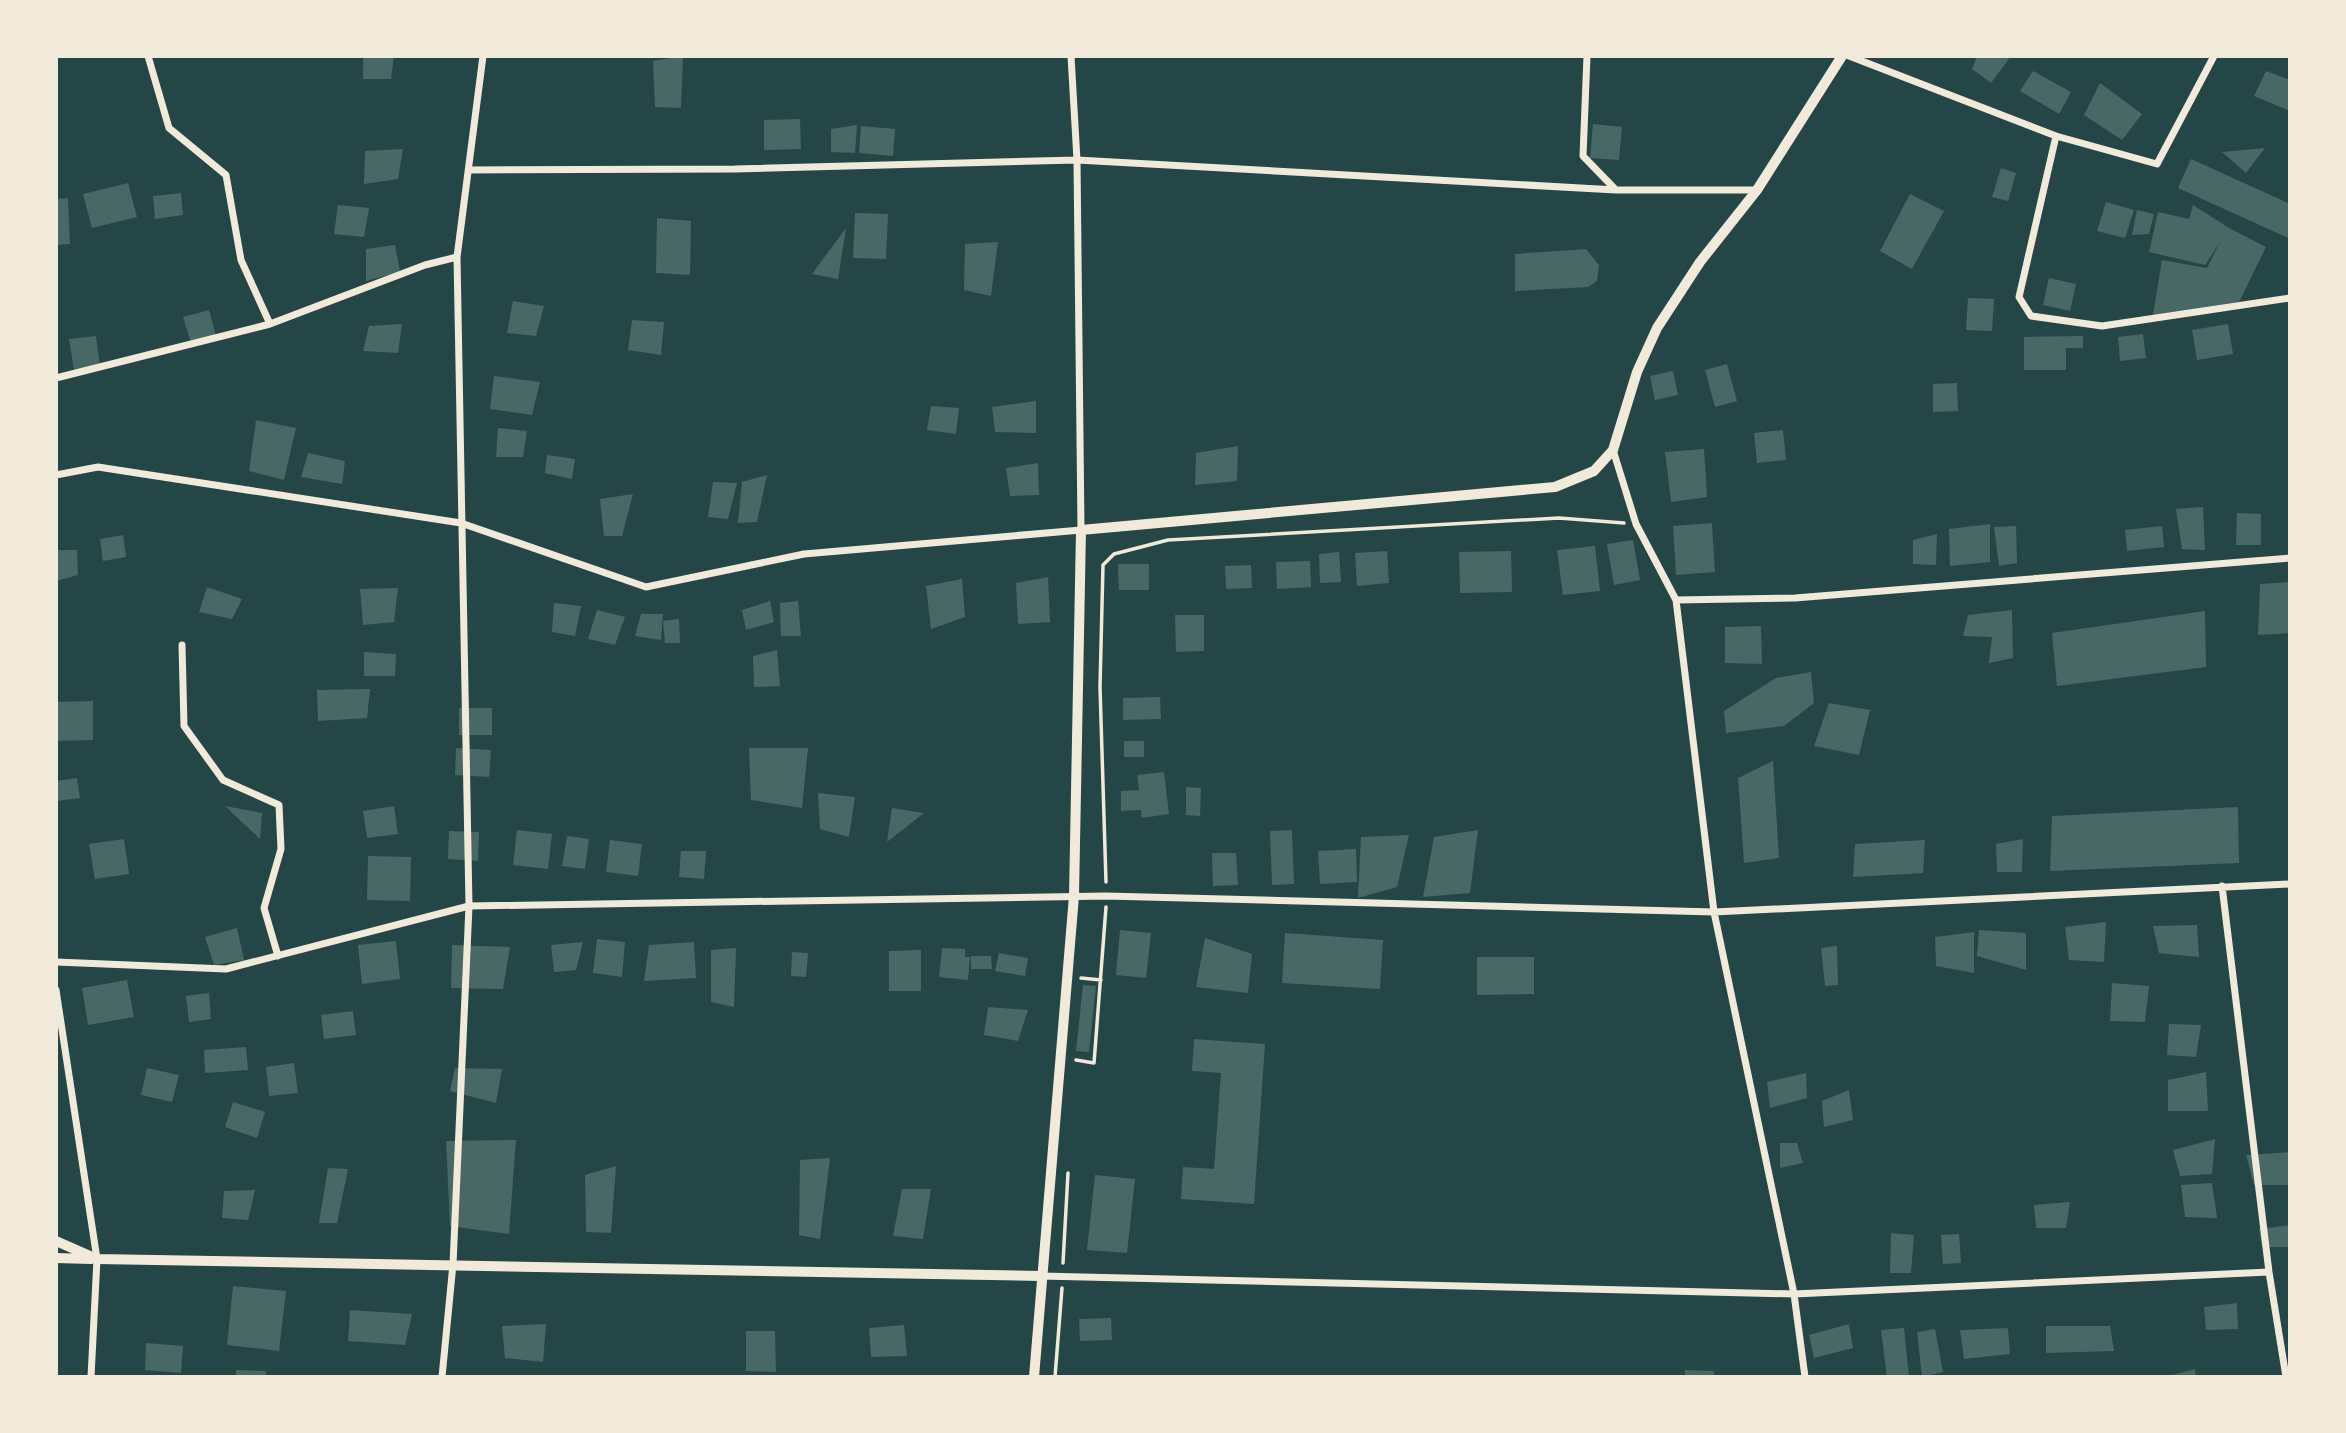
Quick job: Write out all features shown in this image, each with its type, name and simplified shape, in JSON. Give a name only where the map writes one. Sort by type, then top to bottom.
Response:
[{"type":"street","points":[[148,56],[169,128],[226,175],[241,260],[270,324]]},
{"type":"street","points":[[442,1377],[453,1264],[469,906],[457,257],[483,56]]},
{"type":"street","points":[[1034,1377],[1040,1276],[1074,896],[1081,530],[1077,160],[1071,56]]},
{"type":"street","points":[[1587,56],[1583,156],[1616,190]]},
{"type":"street","points":[[56,475],[98,467],[461,523],[646,587],[804,554],[1555,487],[1594,471],[1614,450],[1637,372],[1657,328],[1700,262],[1757,190],[1842,56]]},
{"type":"street","points":[[1849,56],[2056,136],[2157,164],[2214,56]]},
{"type":"street","points":[[2056,136],[2019,297],[2031,316],[2102,326],[2290,298]]},
{"type":"street","points":[[469,170],[735,169],[1077,160],[1616,190],[1757,190]]},
{"type":"street","points":[[56,378],[270,324],[425,265],[457,257]]},
{"type":"street","points":[[1614,450],[1636,524],[1675,600],[1714,912],[1794,1294],[1805,1377]]},
{"type":"street","points":[[1675,600],[1795,598],[2290,558]]},
{"type":"street","points":[[183,645],[184,726],[223,780],[279,805],[281,849],[264,908],[278,956]]},
{"type":"street","points":[[56,962],[226,969],[469,906],[1106,896],[1714,912],[2290,884]]},
{"type":"street","points":[[2221,886],[2269,1272],[2286,1377]]},
{"type":"street","points":[[56,990],[97,1259],[91,1377]]},
{"type":"street","points":[[56,1241],[97,1259]]},
{"type":"street","points":[[56,1258],[1063,1276],[1794,1294],[2269,1272]]},
{"type":"path","points":[[1074,1055],[1074,1060],[1094,1063],[1106,896],[1100,687],[1103,565],[1114,554],[1168,540],[1559,518],[1636,524]]},
{"type":"path","points":[[1078,991],[1079,978],[1101,980]]},
{"type":"path","points":[[1055,1377],[1068,1169]]},
{"type":"shaded area","points":[[56,56],[2290,56],[2290,1377],[56,1377]]},
{"type":"building","points":[[363,56],[394,56],[391,79],[363,79]]},
{"type":"building","points":[[683,56],[681,108],[655,107],[653,61]]},
{"type":"building","points":[[1977,56],[2011,56],[1991,83],[1972,69]]},
{"type":"building","points":[[2033,71],[2071,92],[2059,114],[2020,91]]},
{"type":"building","points":[[2266,71],[2290,80],[2290,111],[2254,96]]},
{"type":"building","points":[[2100,83],[2142,114],[2122,140],[2084,115]]},
{"type":"building","points":[[800,119],[801,149],[764,150],[764,120]]},
{"type":"building","points":[[1593,124],[1622,127],[1619,160],[1590,158]]},
{"type":"building","points":[[857,125],[855,153],[831,152],[831,129]]},
{"type":"building","points":[[861,126],[895,129],[893,156],[859,153]]},
{"type":"building","points":[[2265,148],[2246,173],[2222,152]]},
{"type":"building","points":[[403,149],[398,179],[364,184],[365,151]]},
{"type":"building","points":[[2191,159],[2290,204],[2290,239],[2178,188]]},
{"type":"building","points":[[2001,168],[2016,173],[2008,201],[1992,197]]},
{"type":"building","points":[[128,183],[137,217],[92,228],[83,194]]},
{"type":"building","points":[[181,193],[183,215],[155,219],[153,196]]},
{"type":"building","points":[[1910,194],[1944,211],[1912,269],[1880,251]]},
{"type":"building","points":[[68,198],[70,244],[56,245],[56,199]]},
{"type":"building","points":[[2106,202],[2134,210],[2125,238],[2097,231]]},
{"type":"building","points":[[338,205],[369,208],[364,237],[334,234]]},
{"type":"building","points":[[2193,205],[2266,247],[2239,302],[2153,315],[2162,260],[2207,268],[2220,242],[2205,265],[2149,252],[2158,212],[2189,219]]},
{"type":"building","points":[[2137,210],[2154,214],[2149,234],[2132,235]]},
{"type":"building","points":[[855,213],[888,214],[886,259],[853,258]]},
{"type":"building","points":[[657,218],[691,221],[690,275],[656,273]]},
{"type":"building","points":[[846,228],[838,279],[812,274]]},
{"type":"building","points":[[998,242],[991,296],[964,290],[965,244]]},
{"type":"building","points":[[395,245],[400,272],[366,281],[366,249]]},
{"type":"building","points":[[1586,249],[1599,265],[1597,281],[1588,287],[1515,291],[1515,254]]},
{"type":"building","points":[[2049,278],[2076,284],[2070,311],[2043,305]]},
{"type":"building","points":[[1968,298],[1994,299],[1992,331],[1966,330]]},
{"type":"building","points":[[513,301],[544,306],[536,336],[507,333]]},
{"type":"building","points":[[209,310],[216,336],[191,343],[183,317]]},
{"type":"building","points":[[632,320],[664,322],[661,355],[628,350]]},
{"type":"building","points":[[402,324],[398,353],[363,351],[369,326]]},
{"type":"building","points":[[2228,324],[2233,354],[2197,360],[2192,330]]},
{"type":"building","points":[[2143,334],[2146,358],[2120,361],[2118,337]]},
{"type":"building","points":[[96,336],[100,367],[74,370],[69,339]]},
{"type":"building","points":[[2083,336],[2083,348],[2066,348],[2066,370],[2024,370],[2024,337]]},
{"type":"building","points":[[1727,364],[1737,401],[1715,407],[1705,370]]},
{"type":"building","points":[[1673,371],[1678,395],[1655,400],[1650,376]]},
{"type":"building","points":[[494,376],[540,382],[532,415],[490,409]]},
{"type":"building","points":[[1957,383],[1958,411],[1933,412],[1933,384]]},
{"type":"building","points":[[1036,401],[1036,433],[995,432],[992,407]]},
{"type":"building","points":[[931,406],[959,408],[956,434],[927,430]]},
{"type":"building","points":[[256,420],[296,428],[284,480],[249,471]]},
{"type":"building","points":[[498,428],[527,431],[523,457],[496,457]]},
{"type":"building","points":[[1783,430],[1786,460],[1757,463],[1754,433]]},
{"type":"building","points":[[1238,446],[1237,481],[1195,485],[1196,453]]},
{"type":"building","points":[[1704,449],[1707,497],[1671,502],[1665,452]]},
{"type":"building","points":[[308,453],[345,461],[342,484],[301,477]]},
{"type":"building","points":[[547,455],[575,459],[572,479],[545,473]]},
{"type":"building","points":[[1038,463],[1039,495],[1010,496],[1006,468]]},
{"type":"building","points":[[767,475],[757,522],[738,523],[742,482]]},
{"type":"building","points":[[713,482],[737,483],[728,519],[708,517]]},
{"type":"building","points":[[633,494],[622,536],[604,536],[600,499]]},
{"type":"building","points":[[2203,507],[2205,550],[2182,549],[2176,509]]},
{"type":"building","points":[[2237,513],[2261,514],[2261,545],[2236,545]]},
{"type":"building","points":[[1712,523],[1715,572],[1676,575],[1673,526]]},
{"type":"building","points":[[1990,524],[1990,562],[1950,566],[1949,529]]},
{"type":"building","points":[[2016,526],[2017,563],[1999,566],[1994,527]]},
{"type":"building","points":[[2162,526],[2164,547],[2127,551],[2125,530]]},
{"type":"building","points":[[1937,534],[1936,565],[1913,564],[1913,540]]},
{"type":"building","points":[[123,535],[126,557],[103,561],[100,539]]},
{"type":"building","points":[[1633,540],[1640,580],[1614,585],[1607,544]]},
{"type":"building","points":[[1595,546],[1600,591],[1563,595],[1557,550]]},
{"type":"building","points":[[56,550],[77,550],[78,575],[56,581]]},
{"type":"building","points":[[1387,551],[1389,583],[1357,586],[1355,553]]},
{"type":"building","points":[[1511,551],[1512,592],[1460,593],[1459,552]]},
{"type":"building","points":[[1339,552],[1341,582],[1320,583],[1319,554]]},
{"type":"building","points":[[1310,561],[1311,587],[1277,589],[1276,562]]},
{"type":"building","points":[[1118,564],[1149,564],[1149,590],[1119,590]]},
{"type":"building","points":[[1251,565],[1252,588],[1226,589],[1225,566]]},
{"type":"building","points":[[1048,577],[1050,622],[1018,624],[1016,583]]},
{"type":"building","points":[[962,579],[965,617],[931,629],[926,586]]},
{"type":"building","points":[[2290,582],[2290,633],[2258,635],[2260,584]]},
{"type":"building","points":[[207,587],[242,599],[232,619],[199,612]]},
{"type":"building","points":[[398,588],[394,622],[363,625],[360,589]]},
{"type":"building","points":[[770,601],[774,622],[746,630],[742,610]]},
{"type":"building","points":[[798,601],[801,636],[781,636],[780,603]]},
{"type":"building","points":[[554,603],[581,606],[575,636],[552,632]]},
{"type":"building","points":[[597,610],[625,617],[615,645],[588,639]]},
{"type":"building","points":[[2012,610],[2013,658],[1989,663],[1992,637],[1963,636],[1968,615]]},
{"type":"building","points":[[2205,611],[2206,667],[2057,686],[2052,633]]},
{"type":"building","points":[[641,614],[663,614],[661,640],[635,636]]},
{"type":"building","points":[[1175,615],[1204,615],[1204,651],[1176,652]]},
{"type":"building","points":[[679,619],[680,643],[665,643],[663,621]]},
{"type":"building","points":[[1761,626],[1762,664],[1725,663],[1725,627]]},
{"type":"building","points":[[777,650],[780,686],[754,687],[753,656]]},
{"type":"building","points":[[364,652],[396,654],[395,676],[364,676]]},
{"type":"building","points":[[1811,672],[1814,703],[1784,726],[1726,733],[1724,711],[1776,678]]},
{"type":"building","points":[[370,689],[367,718],[318,721],[317,690]]},
{"type":"building","points":[[1160,697],[1161,719],[1123,720],[1123,698]]},
{"type":"building","points":[[93,701],[93,740],[56,741],[56,702]]},
{"type":"building","points":[[1829,703],[1870,710],[1859,755],[1814,746]]},
{"type":"building","points":[[459,708],[492,708],[492,735],[459,735]]},
{"type":"building","points":[[1124,741],[1144,741],[1144,757],[1124,757]]},
{"type":"building","points":[[456,748],[491,750],[489,777],[455,775]]},
{"type":"building","points":[[749,748],[808,748],[802,808],[751,800]]},
{"type":"building","points":[[1773,761],[1779,858],[1744,863],[1738,778]]},
{"type":"building","points":[[1164,772],[1169,814],[1142,818],[1141,810],[1121,811],[1121,791],[1139,790],[1137,775]]},
{"type":"building","points":[[77,778],[80,798],[56,801],[56,781]]},
{"type":"building","points":[[1186,787],[1201,788],[1200,816],[1186,815]]},
{"type":"building","points":[[818,793],[855,797],[849,837],[820,829]]},
{"type":"building","points":[[225,806],[262,813],[260,839]]},
{"type":"building","points":[[394,806],[398,834],[367,838],[363,811]]},
{"type":"building","points":[[2238,807],[2239,863],[2050,871],[2052,816]]},
{"type":"building","points":[[892,808],[924,813],[887,842]]},
{"type":"building","points":[[517,830],[552,834],[548,869],[513,865]]},
{"type":"building","points":[[1292,830],[1294,884],[1272,885],[1270,831]]},
{"type":"building","points":[[1478,830],[1470,893],[1423,897],[1434,837]]},
{"type":"building","points":[[449,831],[479,832],[478,861],[448,859]]},
{"type":"building","points":[[1409,835],[1397,887],[1358,898],[1361,837]]},
{"type":"building","points":[[567,836],[589,839],[585,869],[562,866]]},
{"type":"building","points":[[124,839],[129,874],[95,879],[89,844]]},
{"type":"building","points":[[2023,839],[2022,872],[1997,872],[1996,844]]},
{"type":"building","points":[[610,840],[642,844],[638,876],[606,872]]},
{"type":"building","points":[[1925,840],[1923,873],[1853,877],[1855,844]]},
{"type":"building","points":[[1356,849],[1357,882],[1320,884],[1318,851]]},
{"type":"building","points":[[681,851],[706,851],[704,879],[679,877]]},
{"type":"building","points":[[1212,853],[1236,853],[1238,885],[1213,886]]},
{"type":"building","points":[[368,856],[411,857],[410,901],[367,900]]},
{"type":"building","points":[[2106,922],[2104,962],[2069,960],[2065,927]]},
{"type":"building","points":[[2197,925],[2199,957],[2159,953],[2153,926]]},
{"type":"building","points":[[237,928],[244,960],[214,965],[205,937]]},
{"type":"building","points":[[1120,930],[1151,933],[1146,978],[1116,975]]},
{"type":"building","points":[[1979,930],[2026,933],[2026,970],[1977,956]]},
{"type":"building","points":[[1974,932],[1974,973],[1936,966],[1935,937]]},
{"type":"building","points":[[1285,933],[1383,940],[1380,989],[1282,983]]},
{"type":"building","points":[[1205,938],[1252,954],[1248,993],[1196,987]]},
{"type":"building","points":[[597,939],[625,942],[622,977],[593,973]]},
{"type":"building","points":[[396,941],[400,979],[362,984],[358,945]]},
{"type":"building","points":[[583,942],[576,970],[554,972],[551,945]]},
{"type":"building","points":[[694,942],[696,978],[644,981],[649,945]]},
{"type":"building","points":[[452,945],[510,947],[503,989],[451,988]]},
{"type":"building","points":[[1837,946],[1838,985],[1825,986],[1821,948]]},
{"type":"building","points":[[736,948],[734,1007],[711,1002],[711,950]]},
{"type":"building","points":[[942,948],[965,949],[965,957],[970,957],[968,980],[939,977]]},
{"type":"building","points":[[921,950],[921,991],[889,991],[889,951]]},
{"type":"building","points":[[792,952],[808,953],[806,977],[791,976]]},
{"type":"building","points":[[999,953],[1028,958],[1025,976],[995,971]]},
{"type":"building","points":[[971,956],[991,956],[992,969],[971,969]]},
{"type":"building","points":[[1477,957],[1534,957],[1534,994],[1477,995]]},
{"type":"building","points":[[127,980],[134,1017],[88,1025],[82,988]]},
{"type":"building","points":[[2112,983],[2149,986],[2145,1022],[2110,1021]]},
{"type":"building","points":[[1083,985],[1096,986],[1089,1052],[1076,1051]]},
{"type":"building","points":[[209,993],[211,1019],[189,1022],[186,996]]},
{"type":"building","points":[[988,1007],[1028,1010],[1018,1041],[984,1035]]},
{"type":"building","points":[[353,1011],[356,1035],[324,1039],[321,1015]]},
{"type":"building","points":[[2169,1024],[2201,1025],[2196,1057],[2167,1055]]},
{"type":"building","points":[[1194,1039],[1265,1044],[1254,1204],[1181,1199],[1183,1167],[1214,1169],[1221,1073],[1192,1071]]},
{"type":"building","points":[[246,1047],[248,1070],[205,1073],[204,1050]]},
{"type":"building","points":[[294,1063],[298,1093],[269,1096],[266,1067]]},
{"type":"building","points":[[147,1068],[179,1075],[172,1102],[141,1095]]},
{"type":"building","points":[[455,1068],[502,1069],[496,1103],[450,1091]]},
{"type":"building","points":[[2206,1072],[2208,1111],[2168,1111],[2168,1080]]},
{"type":"building","points":[[1806,1073],[1807,1098],[1770,1108],[1767,1082]]},
{"type":"building","points":[[1849,1090],[1853,1120],[1824,1127],[1822,1101]]},
{"type":"building","points":[[233,1102],[265,1112],[257,1138],[225,1127]]},
{"type":"building","points":[[2215,1139],[2212,1174],[2180,1176],[2173,1150]]},
{"type":"building","points":[[516,1140],[509,1234],[450,1226],[446,1141]]},
{"type":"building","points":[[1780,1143],[1797,1143],[1803,1163],[1780,1168]]},
{"type":"building","points":[[2290,1152],[2290,1185],[2254,1185],[2246,1155]]},
{"type":"building","points":[[830,1158],[820,1239],[799,1235],[800,1160]]},
{"type":"building","points":[[616,1166],[611,1233],[586,1232],[585,1175]]},
{"type":"building","points":[[328,1168],[348,1169],[337,1223],[319,1223]]},
{"type":"building","points":[[1095,1175],[1135,1179],[1127,1253],[1087,1250]]},
{"type":"building","points":[[2212,1183],[2217,1218],[2185,1217],[2181,1185]]},
{"type":"building","points":[[902,1189],[931,1189],[923,1239],[893,1236]]},
{"type":"building","points":[[255,1190],[248,1220],[222,1218],[224,1191]]},
{"type":"building","points":[[2070,1202],[2066,1228],[2036,1228],[2034,1205]]},
{"type":"building","points":[[2290,1225],[2290,1247],[2262,1247],[2259,1229]]},
{"type":"building","points":[[1891,1233],[1914,1235],[1911,1273],[1890,1273]]},
{"type":"building","points":[[1959,1234],[1961,1263],[1943,1264],[1941,1235]]},
{"type":"building","points":[[233,1286],[286,1291],[279,1351],[227,1345]]},
{"type":"building","points":[[2237,1303],[2238,1329],[2206,1330],[2204,1307]]},
{"type":"building","points":[[350,1310],[412,1314],[405,1345],[348,1341]]},
{"type":"building","points":[[1111,1318],[1112,1340],[1080,1341],[1079,1319]]},
{"type":"building","points":[[546,1324],[543,1362],[505,1358],[502,1326]]},
{"type":"building","points":[[1849,1324],[1853,1348],[1814,1358],[1809,1335]]},
{"type":"building","points":[[904,1325],[907,1356],[871,1357],[869,1328]]},
{"type":"building","points":[[2046,1326],[2110,1326],[2114,1351],[2046,1353]]},
{"type":"building","points":[[1904,1328],[1909,1377],[1887,1377],[1881,1330]]},
{"type":"building","points":[[2008,1328],[2010,1354],[1964,1359],[1960,1330]]},
{"type":"building","points":[[1935,1329],[1943,1372],[1922,1377],[1917,1332]]},
{"type":"building","points":[[746,1331],[775,1331],[776,1372],[746,1371]]},
{"type":"building","points":[[146,1343],[183,1346],[181,1373],[145,1370]]},
{"type":"building","points":[[2195,1369],[2196,1377],[2168,1376]]},
{"type":"building","points":[[236,1370],[266,1371],[266,1377],[236,1377]]},
{"type":"building","points":[[1685,1370],[1714,1371],[1714,1377],[1685,1377]]}]
